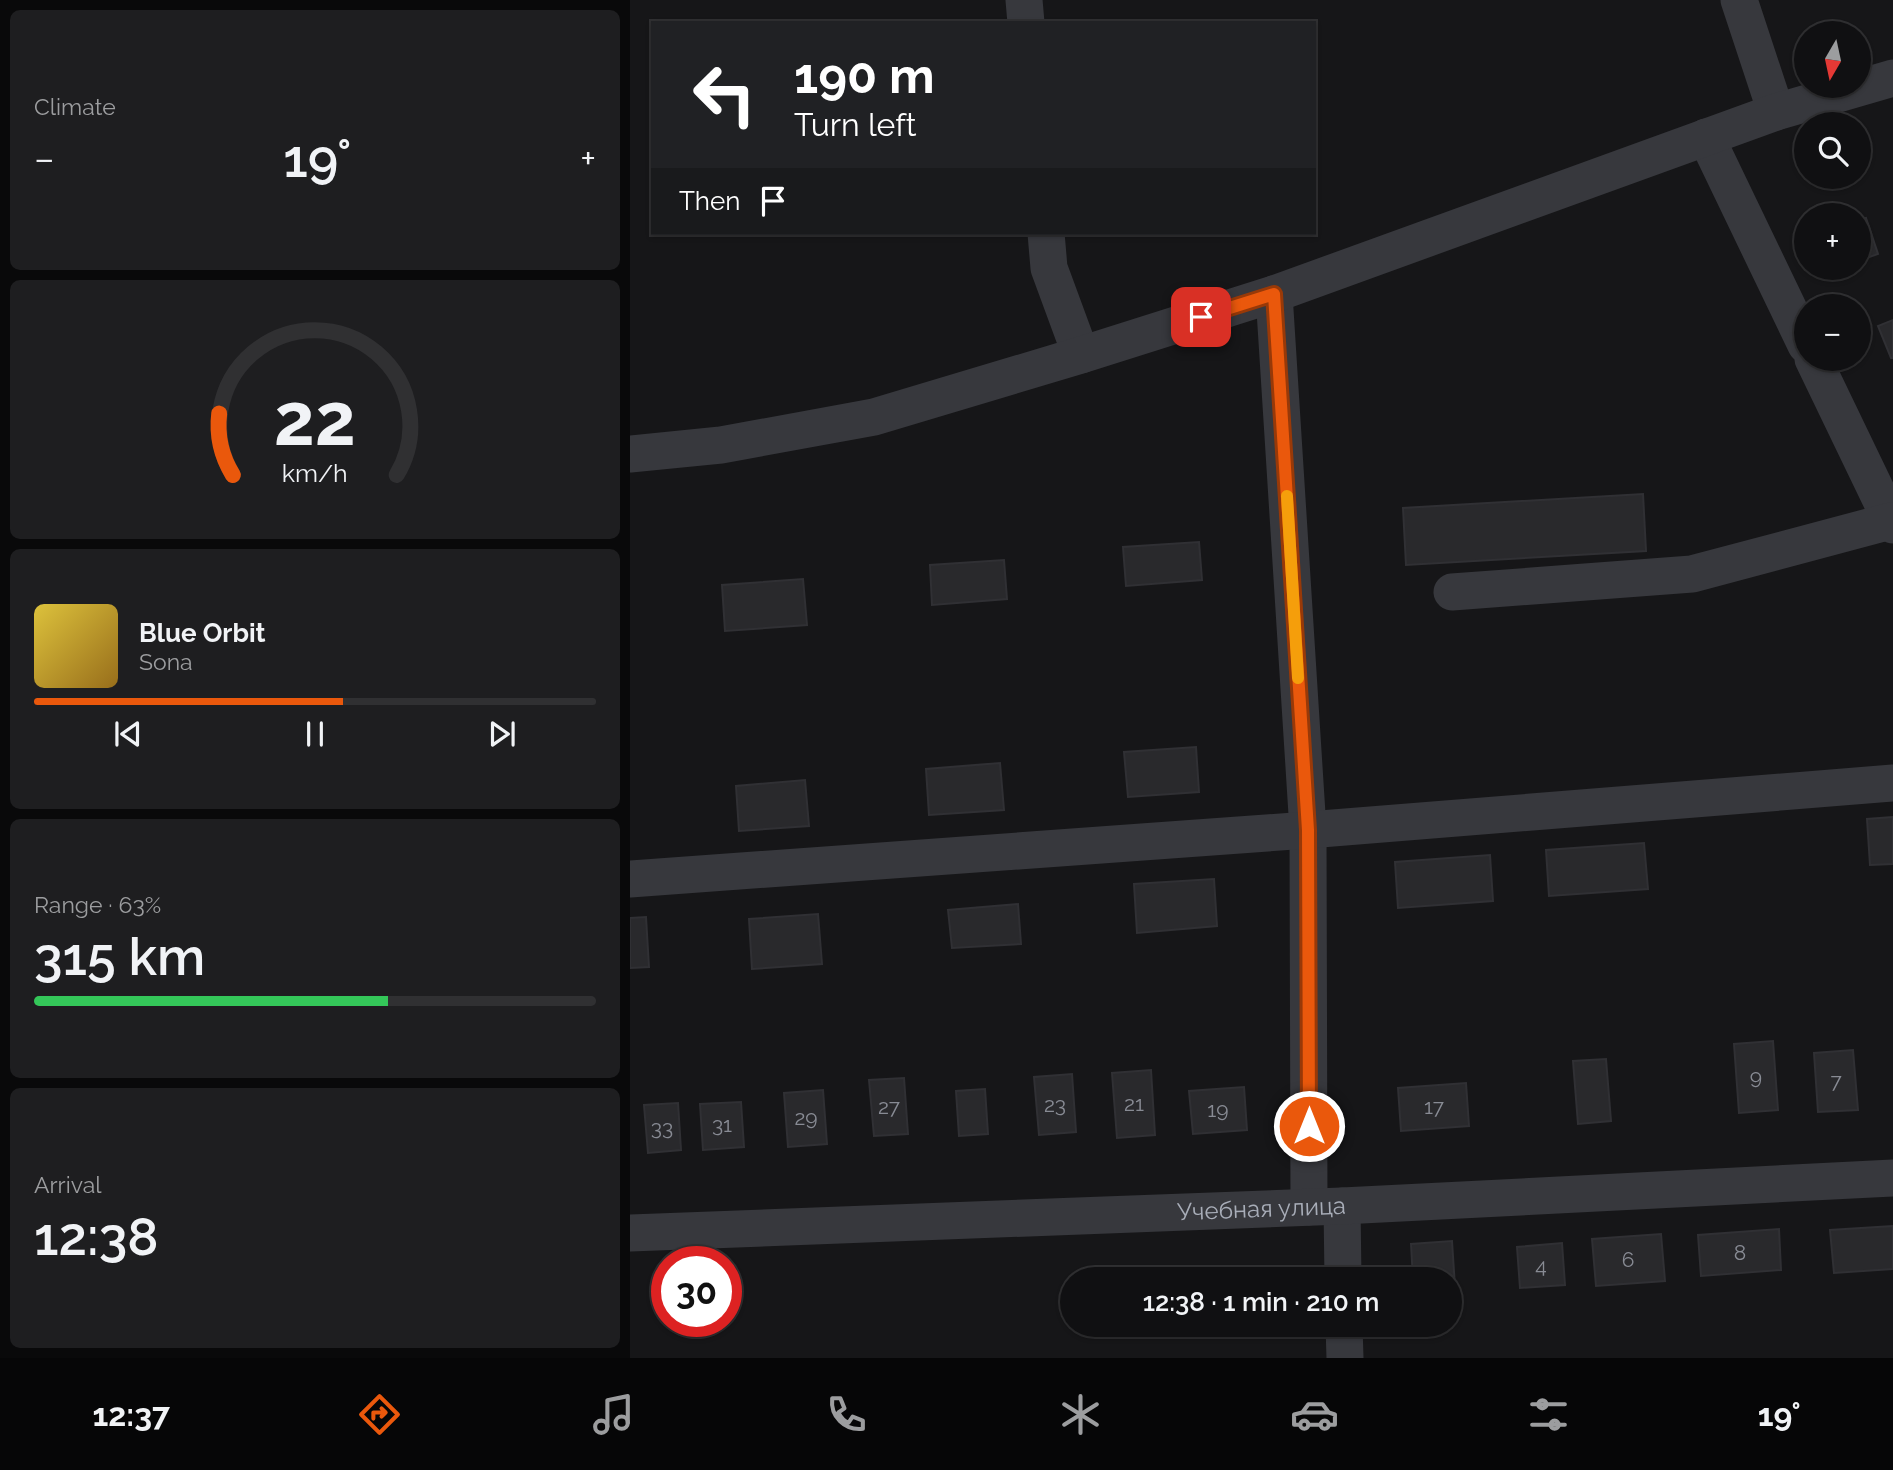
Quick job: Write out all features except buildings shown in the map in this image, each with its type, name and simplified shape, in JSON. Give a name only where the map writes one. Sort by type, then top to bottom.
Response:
[{"type":"street","points":[[1024,0],[1026,21]]},
{"type":"street","points":[[1740,0],[1776,112]]},
{"type":"street","points":[[630,454],[722,446],[874,417],[1274,294],[1776,112],[1893,78]]},
{"type":"street","points":[[1706,137],[1794,320]]},
{"type":"street","points":[[1046,235],[1049,268],[1081,355]]},
{"type":"street","points":[[1274,294],[1308,830],[1325,1206],[1340,1267]]},
{"type":"street","points":[[1452,592],[1692,573],[1892,523],[1819,371]]},
{"type":"street","points":[[630,879],[1308,830],[1893,783]]},
{"type":"street","name":"Учебная улица","points":[[630,1233],[1325,1206],[1893,1178]]},
{"type":"street","points":[[1345,1337],[1345,1358]]},
{"type":"slow traffic","points":[[1287,496],[1298,678]]},
{"type":"route","points":[[1201,317],[1274,294],[1308,830],[1309,1126]]}]
